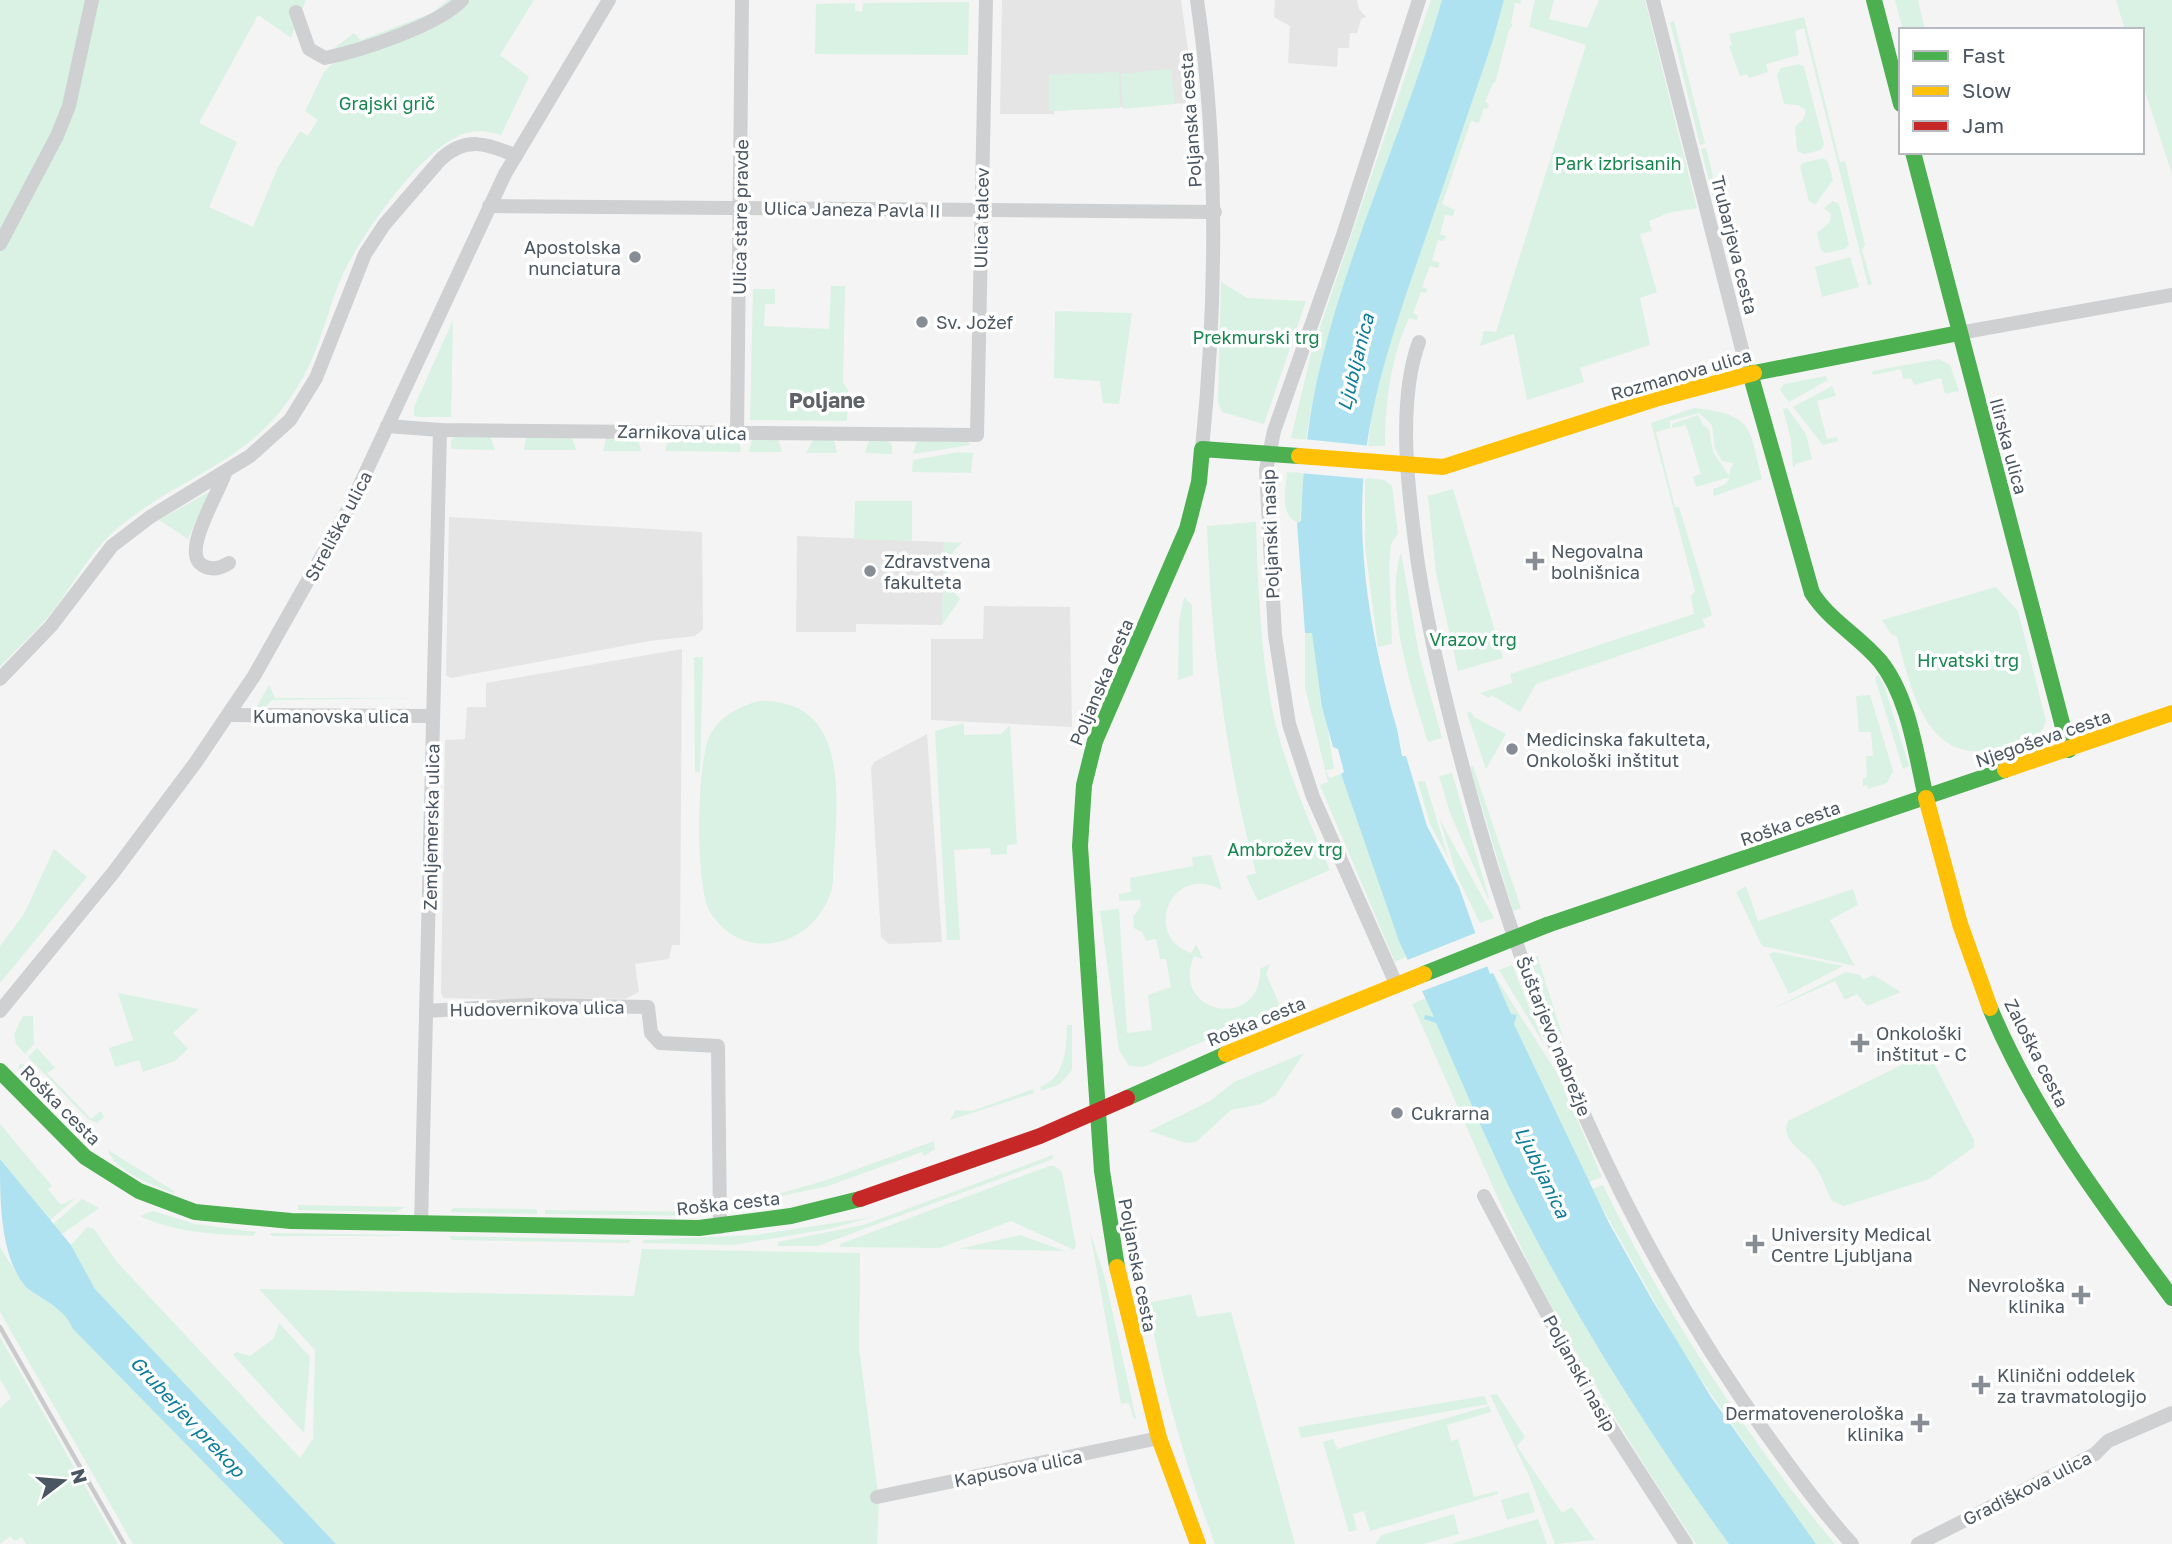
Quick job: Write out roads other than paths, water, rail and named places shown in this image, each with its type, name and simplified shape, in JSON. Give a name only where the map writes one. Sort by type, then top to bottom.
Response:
[{"type":"main road","points":[[1874,0],[1899,96]]},
{"type":"main road","name":"Ilirska ulica","points":[[1914,154],[2069,750]]},
{"type":"main road","name":"Rozmanova ulica","points":[[1202,449],[1432,468],[1455,465],[1659,398],[1750,373],[1959,333]]},
{"type":"main road","name":"Trubarjeva cesta","points":[[1750,373],[1810,587],[1818,605],[1833,622],[1883,666],[1890,680],[1926,798]]},
{"type":"main road","name":"Poljanska cesta","points":[[1198,1544],[1159,1438],[1119,1277],[1104,1191],[1081,876],[1080,821],[1084,785],[1101,723],[1187,529],[1198,489],[1202,449]]},
{"type":"main road","name":"Njegoševa cesta","points":[[1926,798],[2172,713]]},
{"type":"main road","name":"Roška cesta","points":[[0,1071],[85,1157],[139,1191],[176,1206],[263,1220],[720,1227],[791,1216],[880,1194],[1040,1136],[1226,1054],[1547,925],[1926,798]]},
{"type":"main road","name":"Zaloška cesta","points":[[1926,798],[1939,853],[1983,985],[2008,1048],[2051,1123],[2169,1292]]},
{"type":"street","points":[[0,244],[57,136],[69,106],[92,0]]},
{"type":"street","points":[[296,12],[309,49],[325,58],[425,25],[453,10],[462,0]]},
{"type":"street","name":"Streliška ulica","points":[[0,1011],[90,904],[229,715],[317,566],[387,426],[489,206],[609,0]]},
{"type":"street","name":"Ulica stare pravde","points":[[737,433],[742,0]]},
{"type":"street","name":"Ulica talcev","points":[[977,435],[986,0]]},
{"type":"street","name":"Poljanska cesta","points":[[1197,0],[1211,116],[1215,212],[1202,449]]},
{"type":"street","name":"Poljanski nasip","points":[[1397,986],[1313,797],[1289,724],[1281,688],[1271,586],[1266,470],[1274,431],[1398,74],[1419,0]]},
{"type":"street","name":"Trubarjeva cesta","points":[[1653,0],[1750,373]]},
{"type":"street","points":[[0,679],[44,633],[112,546],[142,522],[225,473],[275,437],[290,420],[316,377],[365,254],[384,225],[440,160],[450,150],[473,142],[488,144],[516,156]]},
{"type":"street","name":"Ulica Janeza Pavla II","points":[[489,206],[1215,212]]},
{"type":"street","name":"Rozmanova ulica","points":[[1959,333],[2172,295]]},
{"type":"street","name":"Šuštarjevo nabrežje","points":[[1419,342],[1413,366],[1406,466],[1425,606],[1444,696],[1475,812],[1522,958],[1620,1193],[1678,1302],[1728,1381],[1827,1516],[1852,1544]]},
{"type":"street","name":"Zarnikova ulica","points":[[387,426],[440,430],[977,435]]},
{"type":"street","name":"Zemljemerska ulica","points":[[421,1224],[440,430]]},
{"type":"street","points":[[225,473],[197,538],[194,554],[196,560],[207,568],[221,567],[229,563]]},
{"type":"street","name":"Kumanovska ulica","points":[[229,715],[433,716]]},
{"type":"street","name":"Hudovernikova ulica","points":[[426,1011],[529,1005],[648,1007],[651,1033],[660,1043],[718,1046],[720,1227]]},
{"type":"street","name":"Poljanski nasip","points":[[1484,1196],[1593,1400],[1685,1544]]},
{"type":"street","name":"Gradiškova ulica","points":[[1918,1544],[2095,1454],[2108,1441],[2172,1413]]},
{"type":"street","name":"Kapusova ulica","points":[[877,1497],[1159,1438]]},
{"type":"water","name":"Ljubljanica","points":[[1442,0],[1504,0],[1493,40],[1393,336],[1377,394],[1366,453],[1362,515],[1365,577],[1381,668],[1402,756],[1406,756],[1427,826],[1459,887],[1490,974],[1493,973],[1511,1014],[1517,1015],[1514,1024],[1609,1223],[1711,1397],[1816,1544],[1729,1544],[1641,1416],[1561,1284],[1512,1193],[1436,1023],[1424,1019],[1425,1015],[1434,1017],[1399,941],[1341,774],[1344,772],[1338,749],[1333,747],[1322,707],[1312,633],[1305,633],[1297,523],[1301,521],[1309,422],[1333,317],[1413,91]]},
{"type":"water","name":"Gruberjev prekop","points":[[0,1159],[71,1245],[95,1289],[336,1544],[284,1544],[73,1329],[65,1315],[26,1287],[17,1275],[6,1244],[1,1210]]},
{"type":"railway","points":[[0,1327],[124,1544]]},
{"type":"place","name":"Apostolska nunciatura","points":[[635,257]]},
{"type":"place","name":"Sv. Jožef","points":[[922,322]]},
{"type":"place","name":"Negovalna bolnišnica","points":[[1535,561]]},
{"type":"place","name":"Zdravstvena fakulteta","points":[[870,571]]},
{"type":"place","name":"Medicinska fakulteta, Onkološki inštitut","points":[[1512,749]]},
{"type":"place","name":"Onkološki inštitut - C","points":[[1860,1043]]},
{"type":"place","name":"Cukrarna","points":[[1397,1113]]},
{"type":"place","name":"University Medical Centre Ljubljana","points":[[1755,1244]]},
{"type":"place","name":"Nevrološka klinika","points":[[2081,1295]]},
{"type":"place","name":"Klinični oddelek za travmatologijo","points":[[1981,1385]]},
{"type":"place","name":"Dermatovenerološka klinika","points":[[1920,1423]]},
{"type":"district","name":"Poljane","points":[[827,400]]},
{"type":"park label","name":"Grajski grič","points":[[387,103]]},
{"type":"park label","name":"Park izbrisanih","points":[[1618,163]]},
{"type":"park label","name":"Prekmurski trg","points":[[1256,337]]},
{"type":"park label","name":"Vrazov trg","points":[[1473,639]]},
{"type":"park label","name":"Hrvatski trg","points":[[1968,660]]},
{"type":"park label","name":"Ambrožev trg","points":[[1285,849]]}]
